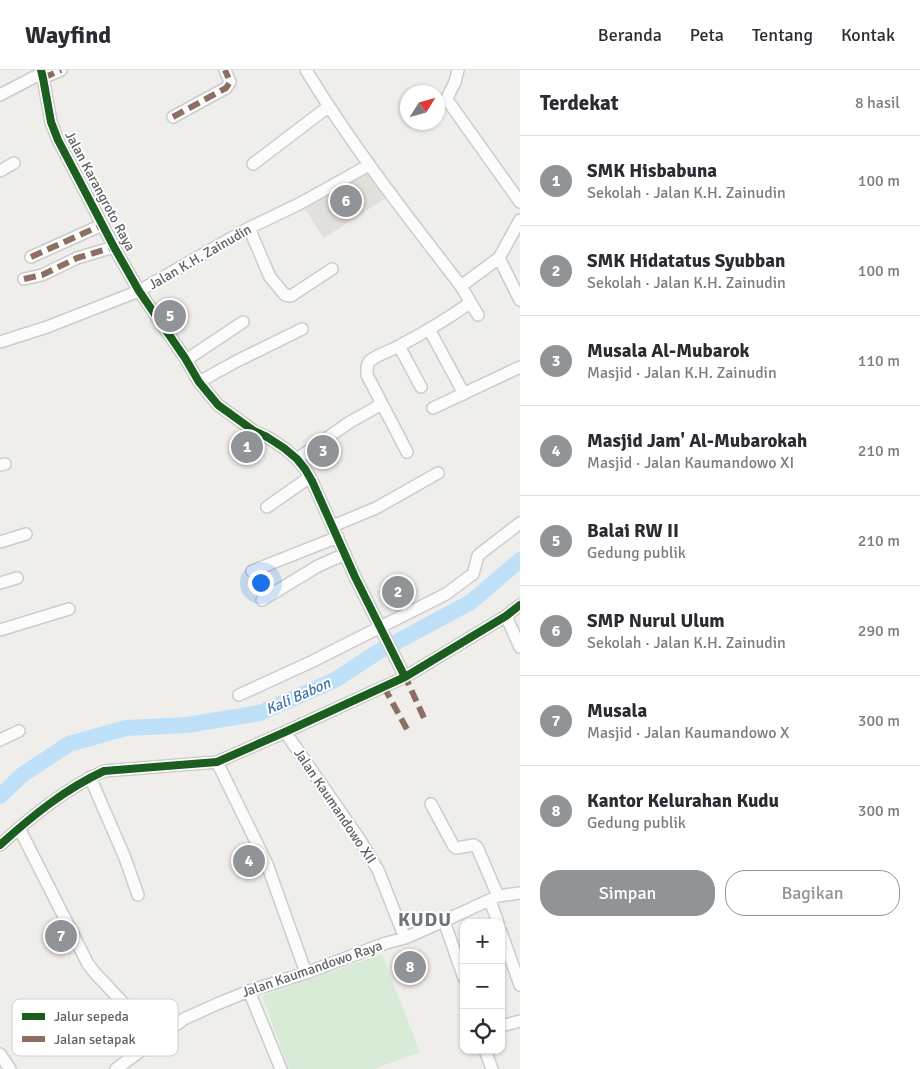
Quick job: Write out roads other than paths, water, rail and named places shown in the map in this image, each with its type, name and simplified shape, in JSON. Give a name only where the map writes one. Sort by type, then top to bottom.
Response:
[{"type":"street","points":[[0,96],[42,74],[60,70]]},
{"type":"street","points":[[173,117],[226,88],[230,82],[225,70]]},
{"type":"street","points":[[306,70],[328,107],[368,165],[461,286],[478,315]]},
{"type":"street","points":[[458,70],[455,82],[447,98],[448,101],[520,202]]},
{"type":"street","name":"Jalan Karangroto Raya","points":[[42,74],[51,122],[58,140],[139,291]]},
{"type":"street","points":[[253,164],[328,107]]},
{"type":"street","points":[[0,170],[14,163]]},
{"type":"street","name":"Jalan K.H. Zainudin","points":[[368,165],[299,204],[249,228],[139,291],[199,382],[218,405],[278,444],[297,459],[310,477],[380,627]]},
{"type":"street","points":[[461,286],[499,258],[520,220]]},
{"type":"street","points":[[31,257],[102,225]]},
{"type":"street","points":[[249,228],[270,276],[285,295],[292,296],[332,269]]},
{"type":"street","points":[[24,279],[42,275],[77,258],[114,247]]},
{"type":"street","points":[[499,258],[520,300]]},
{"type":"street","points":[[0,342],[139,291]]},
{"type":"street","points":[[407,452],[367,375],[367,366],[374,358],[429,329],[470,303]]},
{"type":"street","points":[[186,360],[243,322]]},
{"type":"street","points":[[199,382],[302,329]]},
{"type":"street","points":[[429,329],[464,394]]},
{"type":"street","points":[[399,346],[421,387]]},
{"type":"street","points":[[432,408],[520,367]]},
{"type":"street","points":[[297,459],[350,422],[382,404]]},
{"type":"street","points":[[252,571],[335,532],[438,473]]},
{"type":"street","points":[[267,507],[310,477]]},
{"type":"street","points":[[239,695],[312,662],[446,594],[473,574],[478,556],[481,553],[520,523]]},
{"type":"street","points":[[0,542],[26,534]]},
{"type":"street","points":[[262,600],[318,566],[345,554]]},
{"type":"street","points":[[0,583],[16,578]]},
{"type":"street","points":[[0,844],[48,804],[90,777],[104,771],[217,762],[404,675],[506,616],[520,604]]},
{"type":"street","points":[[0,630],[69,610]]},
{"type":"street","points":[[506,616],[520,647]]},
{"type":"street","points":[[380,627],[404,675]]},
{"type":"street","points":[[0,740],[20,731]]},
{"type":"street","name":"Jalan Kaumandowo XII","points":[[284,732],[360,840],[378,870],[405,938]]},
{"type":"street","points":[[217,762],[267,864],[306,973]]},
{"type":"street","points":[[90,777],[138,895]]},
{"type":"street","points":[[431,804],[456,848],[470,845],[477,847],[494,898],[497,919]]},
{"type":"street","points":[[19,828],[88,964],[119,999]]},
{"type":"street","name":"Jalan Kaumandowo Raya","points":[[178,1023],[184,1019],[250,991],[405,938],[494,898],[520,892]]},
{"type":"street","points":[[444,921],[460,967]]},
{"type":"street","points":[[505,943],[520,985]]},
{"type":"street","points":[[250,991],[281,1069]]},
{"type":"street","points":[[505,1025],[520,1021]]},
{"type":"street","points":[[487,1054],[492,1069]]},
{"type":"street","name":"Jalan Kaumandowo Raya","points":[[116,1069],[134,1056]]},
{"type":"waterway","name":"Kali Babon","points":[[0,796],[22,775],[69,744],[126,728],[187,725],[260,713],[335,680],[376,653],[471,602],[520,560]]},
{"type":"place","name":"SMP Nurul Ulum","points":[[346,201]]},
{"type":"place","name":"Balai RW II","points":[[170,316]]},
{"type":"place","name":"SMK Hisbabuna","points":[[247,447]]},
{"type":"place","name":"Musala Al-Mubarok","points":[[323,451]]},
{"type":"place","name":"SMK Hidatatus Syubban","points":[[398,592]]},
{"type":"place","name":"Masjid Jam' Al-Mubarokah","points":[[249,861]]},
{"type":"place","name":"Musala","points":[[61,936]]},
{"type":"place","name":"Kantor Kelurahan Kudu","points":[[410,967]]},
{"type":"district","name":"KUDU","points":[[425,920]]}]
